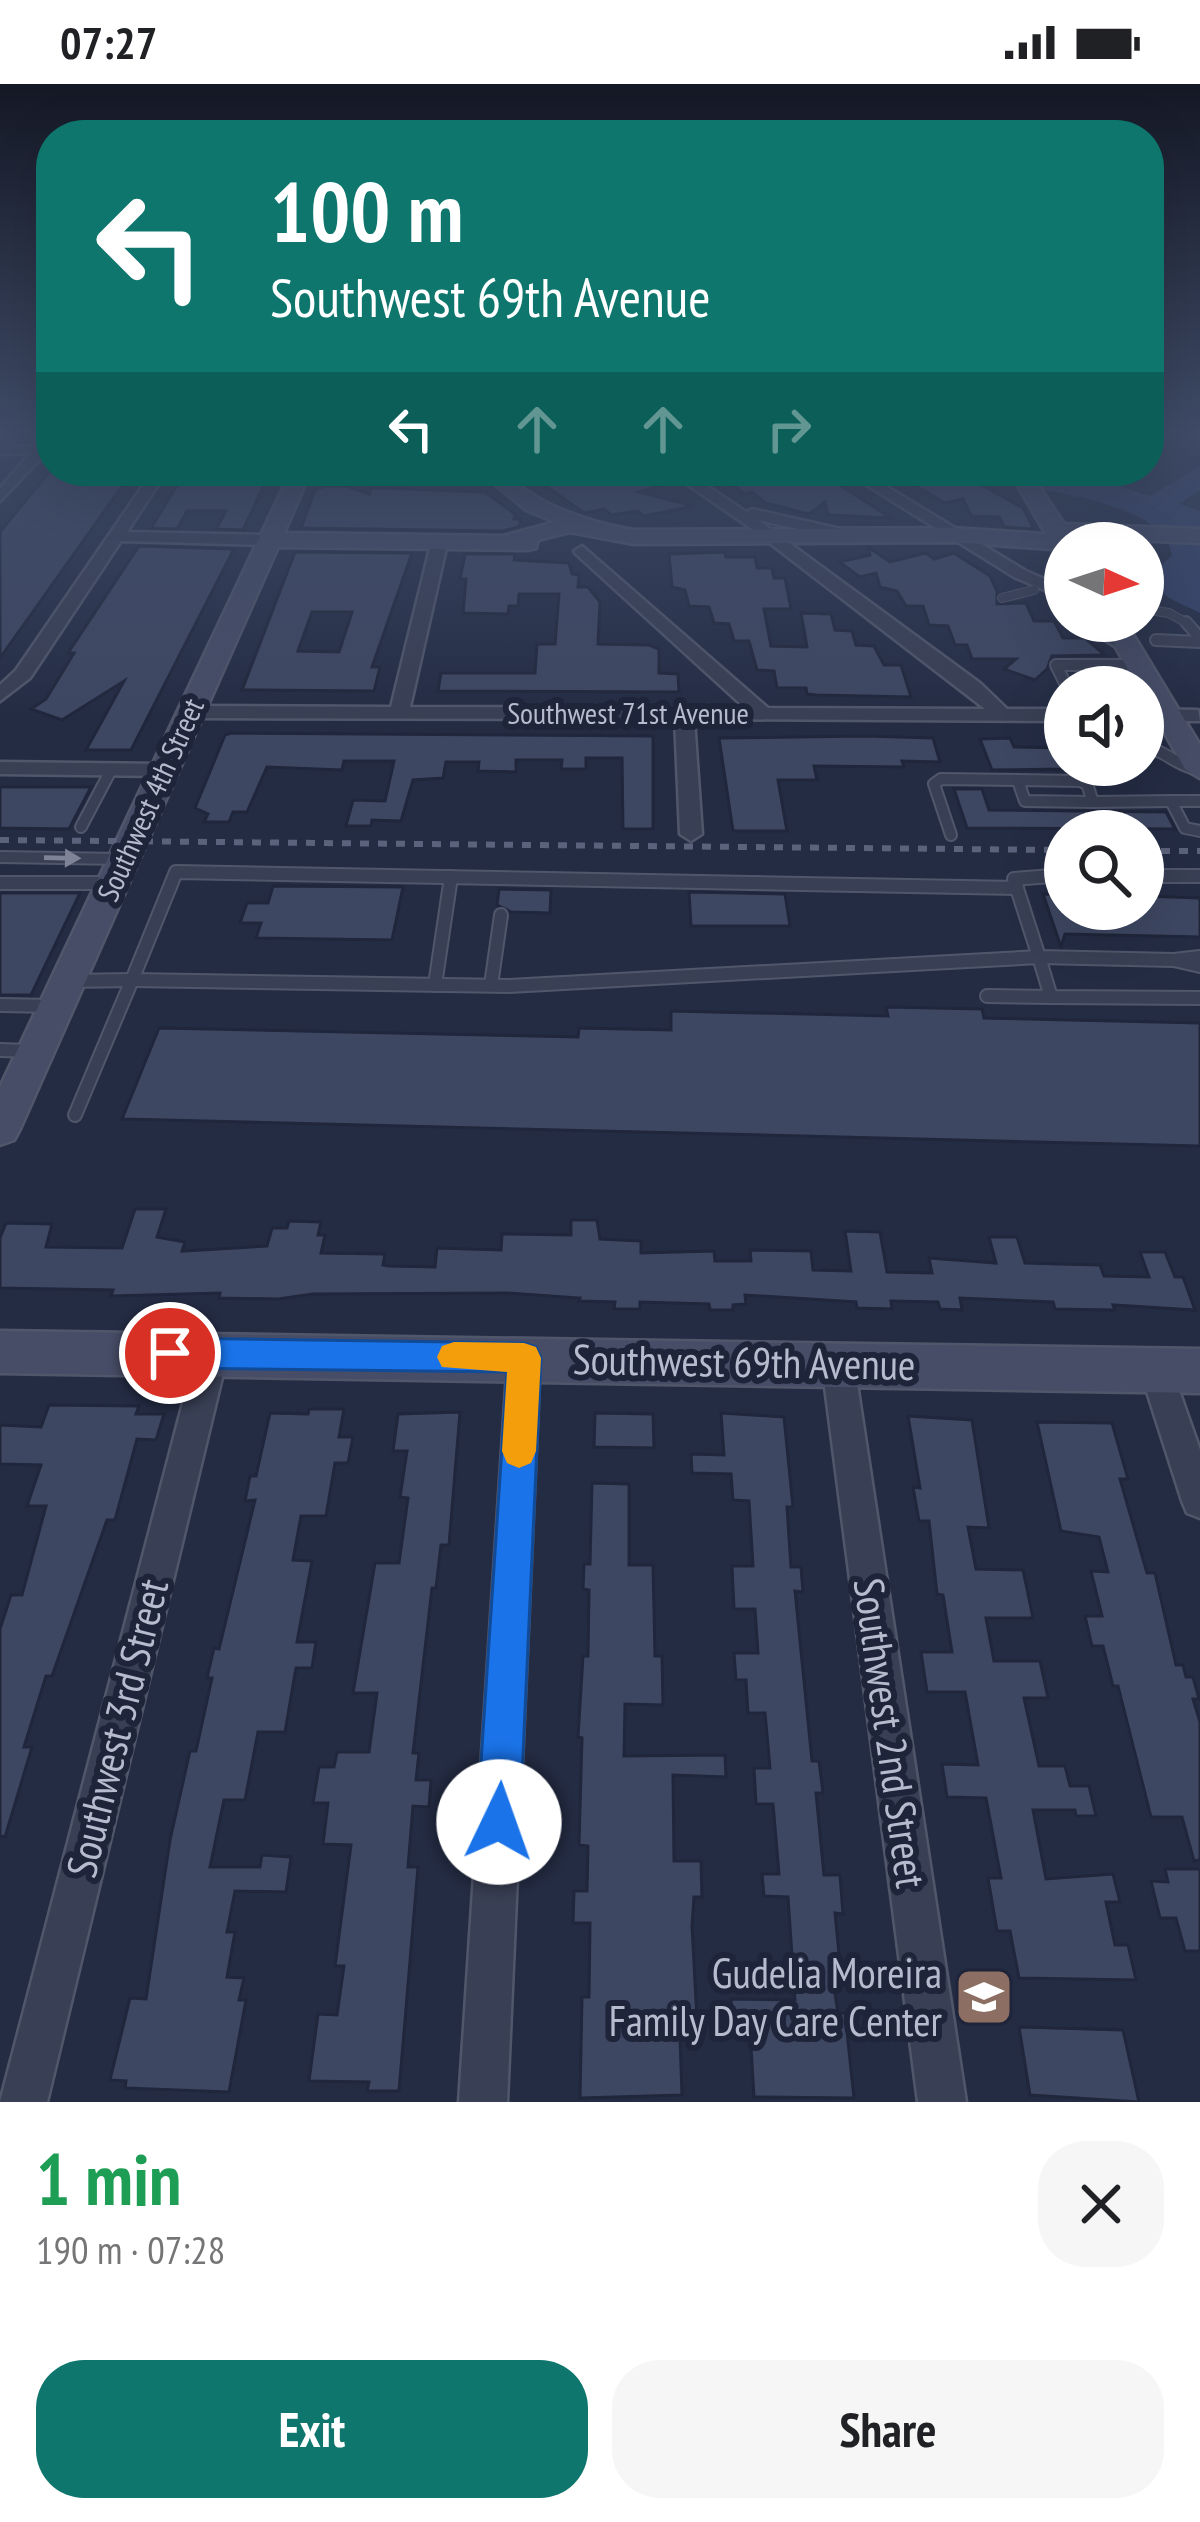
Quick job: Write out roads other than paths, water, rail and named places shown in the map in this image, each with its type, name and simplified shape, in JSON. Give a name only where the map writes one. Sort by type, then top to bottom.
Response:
[{"type":"street","points":[[0,695],[17,682],[121,529]]},
{"type":"street","name":"Southwest 4th Street","points":[[0,1128],[274,529]]},
{"type":"street","points":[[546,529],[546,535]]},
{"type":"street","points":[[116,536],[439,544],[502,543],[569,529]]},
{"type":"street","points":[[585,529],[614,551],[764,715]]},
{"type":"street","points":[[759,529],[973,688],[1002,715]]},
{"type":"street","points":[[827,529],[858,536]]},
{"type":"street","points":[[944,529],[1044,585]]},
{"type":"street","points":[[546,535],[582,551],[614,551],[679,538],[1044,538]]},
{"type":"street","points":[[1164,542],[1200,536]]},
{"type":"street","points":[[399,712],[439,544]]},
{"type":"street","points":[[1164,546],[1200,550]]},
{"type":"street","points":[[1020,574],[1044,596]]},
{"type":"street","points":[[1135,654],[1185,715],[1200,769]]},
{"type":"street","name":"Southwest 71st Avenue","points":[[190,712],[1044,715]]},
{"type":"street","points":[[684,714],[692,834]]},
{"type":"street","points":[[0,768],[164,770]]},
{"type":"street","name":"Southwest 69th Avenue","points":[[0,1352],[1178,1370]]},
{"type":"street","name":"Southwest 3rd Street","points":[[23,2102],[212,1354]]},
{"type":"street","points":[[483,2102],[524,1358]]},
{"type":"street","name":"Southwest 2nd Street","points":[[838,1364],[942,2102]]},
{"type":"street","points":[[1178,1370],[1200,1502]]},
{"type":"lane","points":[[1002,598],[1034,590]]},
{"type":"lane","points":[[1096,666],[1200,640],[1190,623],[1164,610]]},
{"type":"lane","points":[[1164,755],[1177,766],[1200,769]]},
{"type":"lane","points":[[81,827],[111,770]]},
{"type":"lane","points":[[951,835],[935,781],[1084,782],[1093,802]]},
{"type":"lane","points":[[1018,781],[1025,801],[1200,801]]},
{"type":"lane","points":[[1171,801],[1185,828],[1200,831]]},
{"type":"lane","points":[[0,857],[118,871]]},
{"type":"lane","points":[[0,883],[118,871]]},
{"type":"lane","points":[[75,1115],[176,872],[1017,888]]},
{"type":"lane","points":[[1044,875],[1017,876],[1017,888],[1052,997]]},
{"type":"lane","points":[[1164,875],[1200,876]]},
{"type":"lane","points":[[435,985],[451,877]]},
{"type":"lane","points":[[491,986],[501,915]]},
{"type":"lane","points":[[0,1005],[132,980],[491,986],[1039,957],[1200,961]]},
{"type":"lane","points":[[987,996],[1200,998]]},
{"type":"lane","points":[[0,1050],[37,1051]]},
{"type":"water","points":[[1164,529],[1200,529],[1200,613],[1164,593],[1164,563],[1172,556]]},
{"type":"railway","points":[[0,840],[1044,850]]},
{"type":"railway","points":[[1164,851],[1200,851]]},
{"type":"place","name":"Gudelia Moreira Family Day Care Center","points":[[984,1997]]}]
